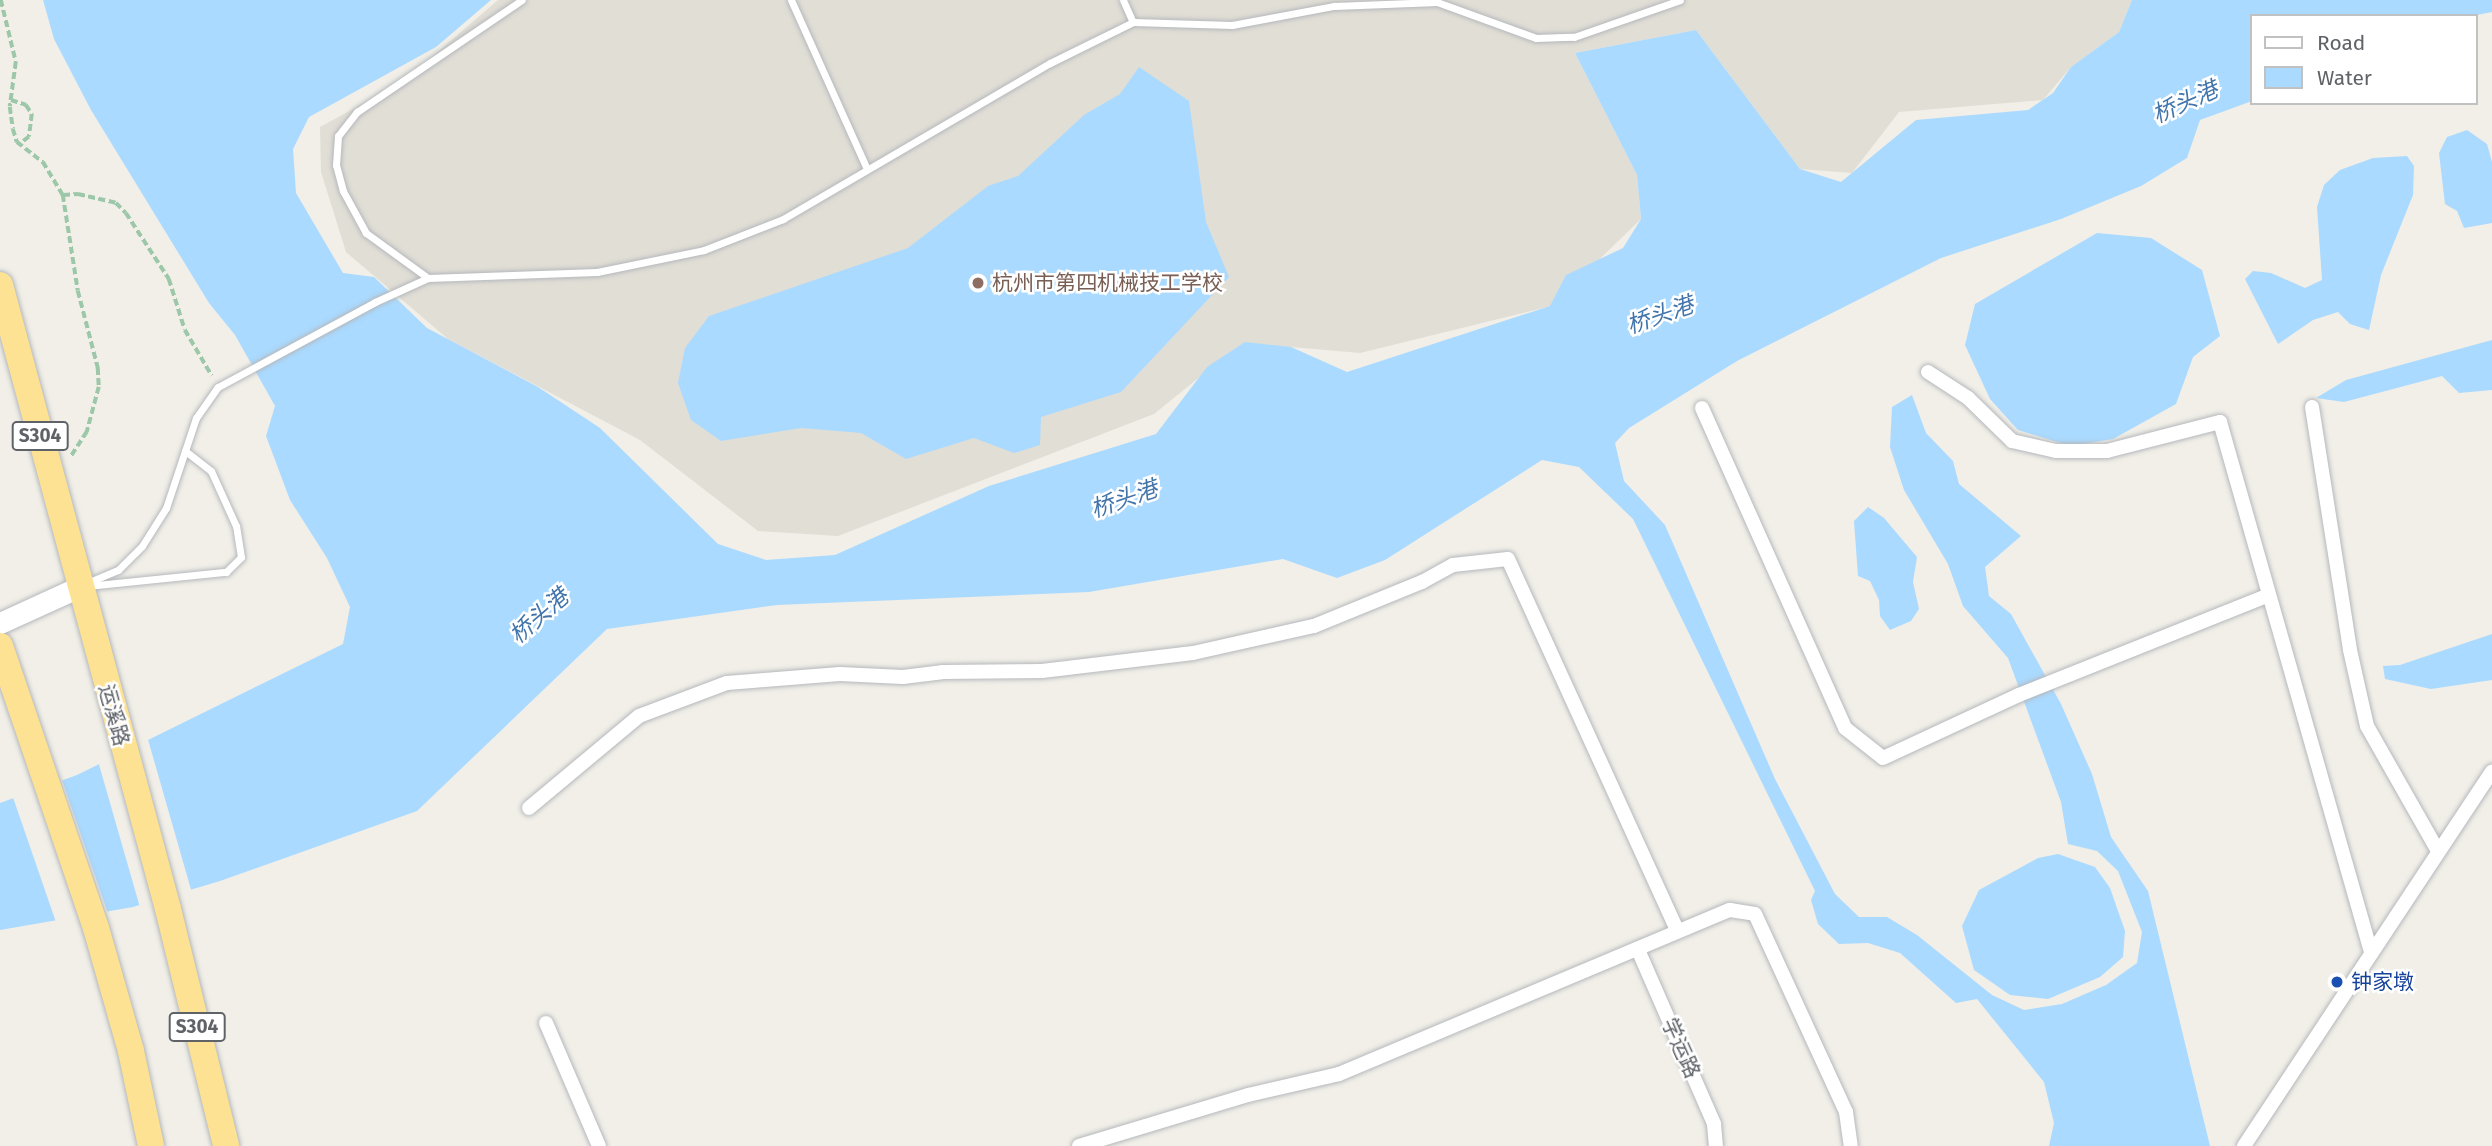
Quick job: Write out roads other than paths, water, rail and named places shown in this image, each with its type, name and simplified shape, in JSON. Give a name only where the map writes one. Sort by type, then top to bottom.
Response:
[{"type":"highway","name":"运溪路","points":[[0,285],[79,587],[168,909],[226,1146]]},
{"type":"highway","points":[[0,646],[96,928],[131,1051],[151,1146]]},
{"type":"street","points":[[1928,372],[1968,398],[2012,440],[2056,451],[2107,451],[2220,422],[2267,596],[2371,952]]},
{"type":"street","points":[[2312,407],[2350,650],[2367,726],[2438,852]]},
{"type":"street","points":[[1702,408],[1845,728],[1883,758],[2020,695],[2267,596]]},
{"type":"street","points":[[529,808],[639,716],[727,683],[840,674],[903,677],[943,671],[1042,671],[1193,653],[1314,626],[1453,565],[1508,559],[1677,929]]},
{"type":"street","points":[[0,623],[79,587]]},
{"type":"street","points":[[2244,1146],[2492,772]]},
{"type":"street","points":[[1079,1146],[1248,1095],[1339,1074],[1639,952],[1677,929],[1730,910],[1755,914],[1846,1112],[1851,1146]]},
{"type":"street","name":"学运路","points":[[1639,952],[1714,1124],[1716,1146]]},
{"type":"street","points":[[546,1023],[599,1146]]},
{"type":"lane","points":[[428,278],[366,233],[343,191],[336,165],[338,136],[357,113],[522,0]]},
{"type":"lane","points":[[791,0],[867,169]]},
{"type":"lane","points":[[1123,0],[1133,22]]},
{"type":"lane","points":[[79,587],[118,570],[142,547],[166,508],[197,418],[219,387],[374,302],[428,278],[597,272],[704,250],[783,219],[1050,63],[1133,22],[1232,25],[1354,2],[1437,2],[1536,38],[1574,37],[1680,0]]},
{"type":"lane","points":[[79,587],[226,572],[241,557],[236,526],[211,471],[185,451]]},
{"type":"water","name":"桥头港","points":[[43,0],[491,0],[436,47],[309,117],[293,149],[296,193],[343,273],[374,277],[427,328],[538,387],[600,428],[718,544],[766,560],[835,555],[989,486],[1156,434],[1207,367],[1245,342],[1291,347],[1347,372],[1550,306],[1566,275],[1623,248],[1641,219],[1637,175],[1575,53],[1696,30],[1800,169],[1841,182],[1916,120],[2028,110],[2053,93],[2071,67],[2119,32],[2132,0],[2492,0],[2492,12],[2478,15],[2250,14],[2250,102],[2200,120],[2187,158],[2141,186],[2061,219],[1941,258],[1737,361],[1629,428],[1615,443],[1624,481],[1665,525],[1775,779],[1835,894],[1859,917],[1887,917],[1917,935],[1992,995],[2024,1010],[2062,1004],[2106,985],[2137,963],[2142,932],[2118,871],[2097,851],[2068,844],[2061,802],[2008,658],[1963,606],[1948,564],[1904,490],[1890,447],[1892,407],[1912,395],[1926,433],[1953,461],[1959,484],[2021,536],[1985,567],[1989,596],[2011,614],[2061,704],[2092,774],[2111,837],[2148,891],[2210,1146],[2049,1146],[2054,1123],[2044,1082],[1977,999],[1956,1003],[1900,953],[1868,943],[1839,944],[1818,924],[1811,900],[1815,891],[1633,519],[1579,467],[1542,460],[1385,560],[1337,578],[1283,559],[1089,592],[777,605],[607,629],[417,811],[220,881],[133,907],[0,930],[0,803],[77,775],[343,644],[350,607],[327,558],[290,500],[266,436],[275,406],[235,335],[209,303],[91,110],[54,39]]},
{"type":"water","points":[[1139,67],[1189,101],[1206,222],[1229,277],[1121,392],[1041,417],[1040,445],[1014,453],[974,438],[906,459],[861,433],[801,428],[721,441],[691,420],[678,383],[685,348],[709,316],[908,248],[988,186],[1018,176],[1084,115],[1120,94]]},
{"type":"water","points":[[2467,130],[2487,144],[2492,162],[2492,223],[2464,228],[2457,211],[2445,204],[2439,153],[2447,137]]},
{"type":"water","points":[[2407,156],[2414,166],[2413,195],[2381,275],[2369,330],[2350,324],[2338,312],[2313,320],[2278,344],[2245,279],[2253,271],[2271,273],[2305,288],[2322,280],[2317,207],[2324,185],[2340,170],[2373,158]]},
{"type":"water","points":[[2097,233],[2151,238],[2202,270],[2220,336],[2193,357],[2176,404],[2113,439],[2070,446],[2018,430],[1990,399],[1965,345],[1975,304]]},
{"type":"water","points":[[2492,340],[2492,390],[2459,393],[2442,376],[2344,402],[2316,398],[2346,380]]},
{"type":"water","points":[[1868,507],[1884,518],[1917,557],[1913,582],[1919,609],[1911,621],[1890,630],[1880,616],[1879,600],[1870,581],[1858,576],[1854,521]]},
{"type":"water","points":[[2492,634],[2492,680],[2431,689],[2385,679],[2383,666],[2400,665]]},
{"type":"water","points":[[2058,854],[2095,867],[2110,888],[2125,931],[2123,957],[2100,977],[2048,999],[2010,995],[1974,970],[1962,926],[1979,890],[2038,858]]},
{"type":"place","name":"杭州市第四机械技工学校","points":[[978,283]]},
{"type":"place","name":"钟家墩","points":[[2337,982]]}]
